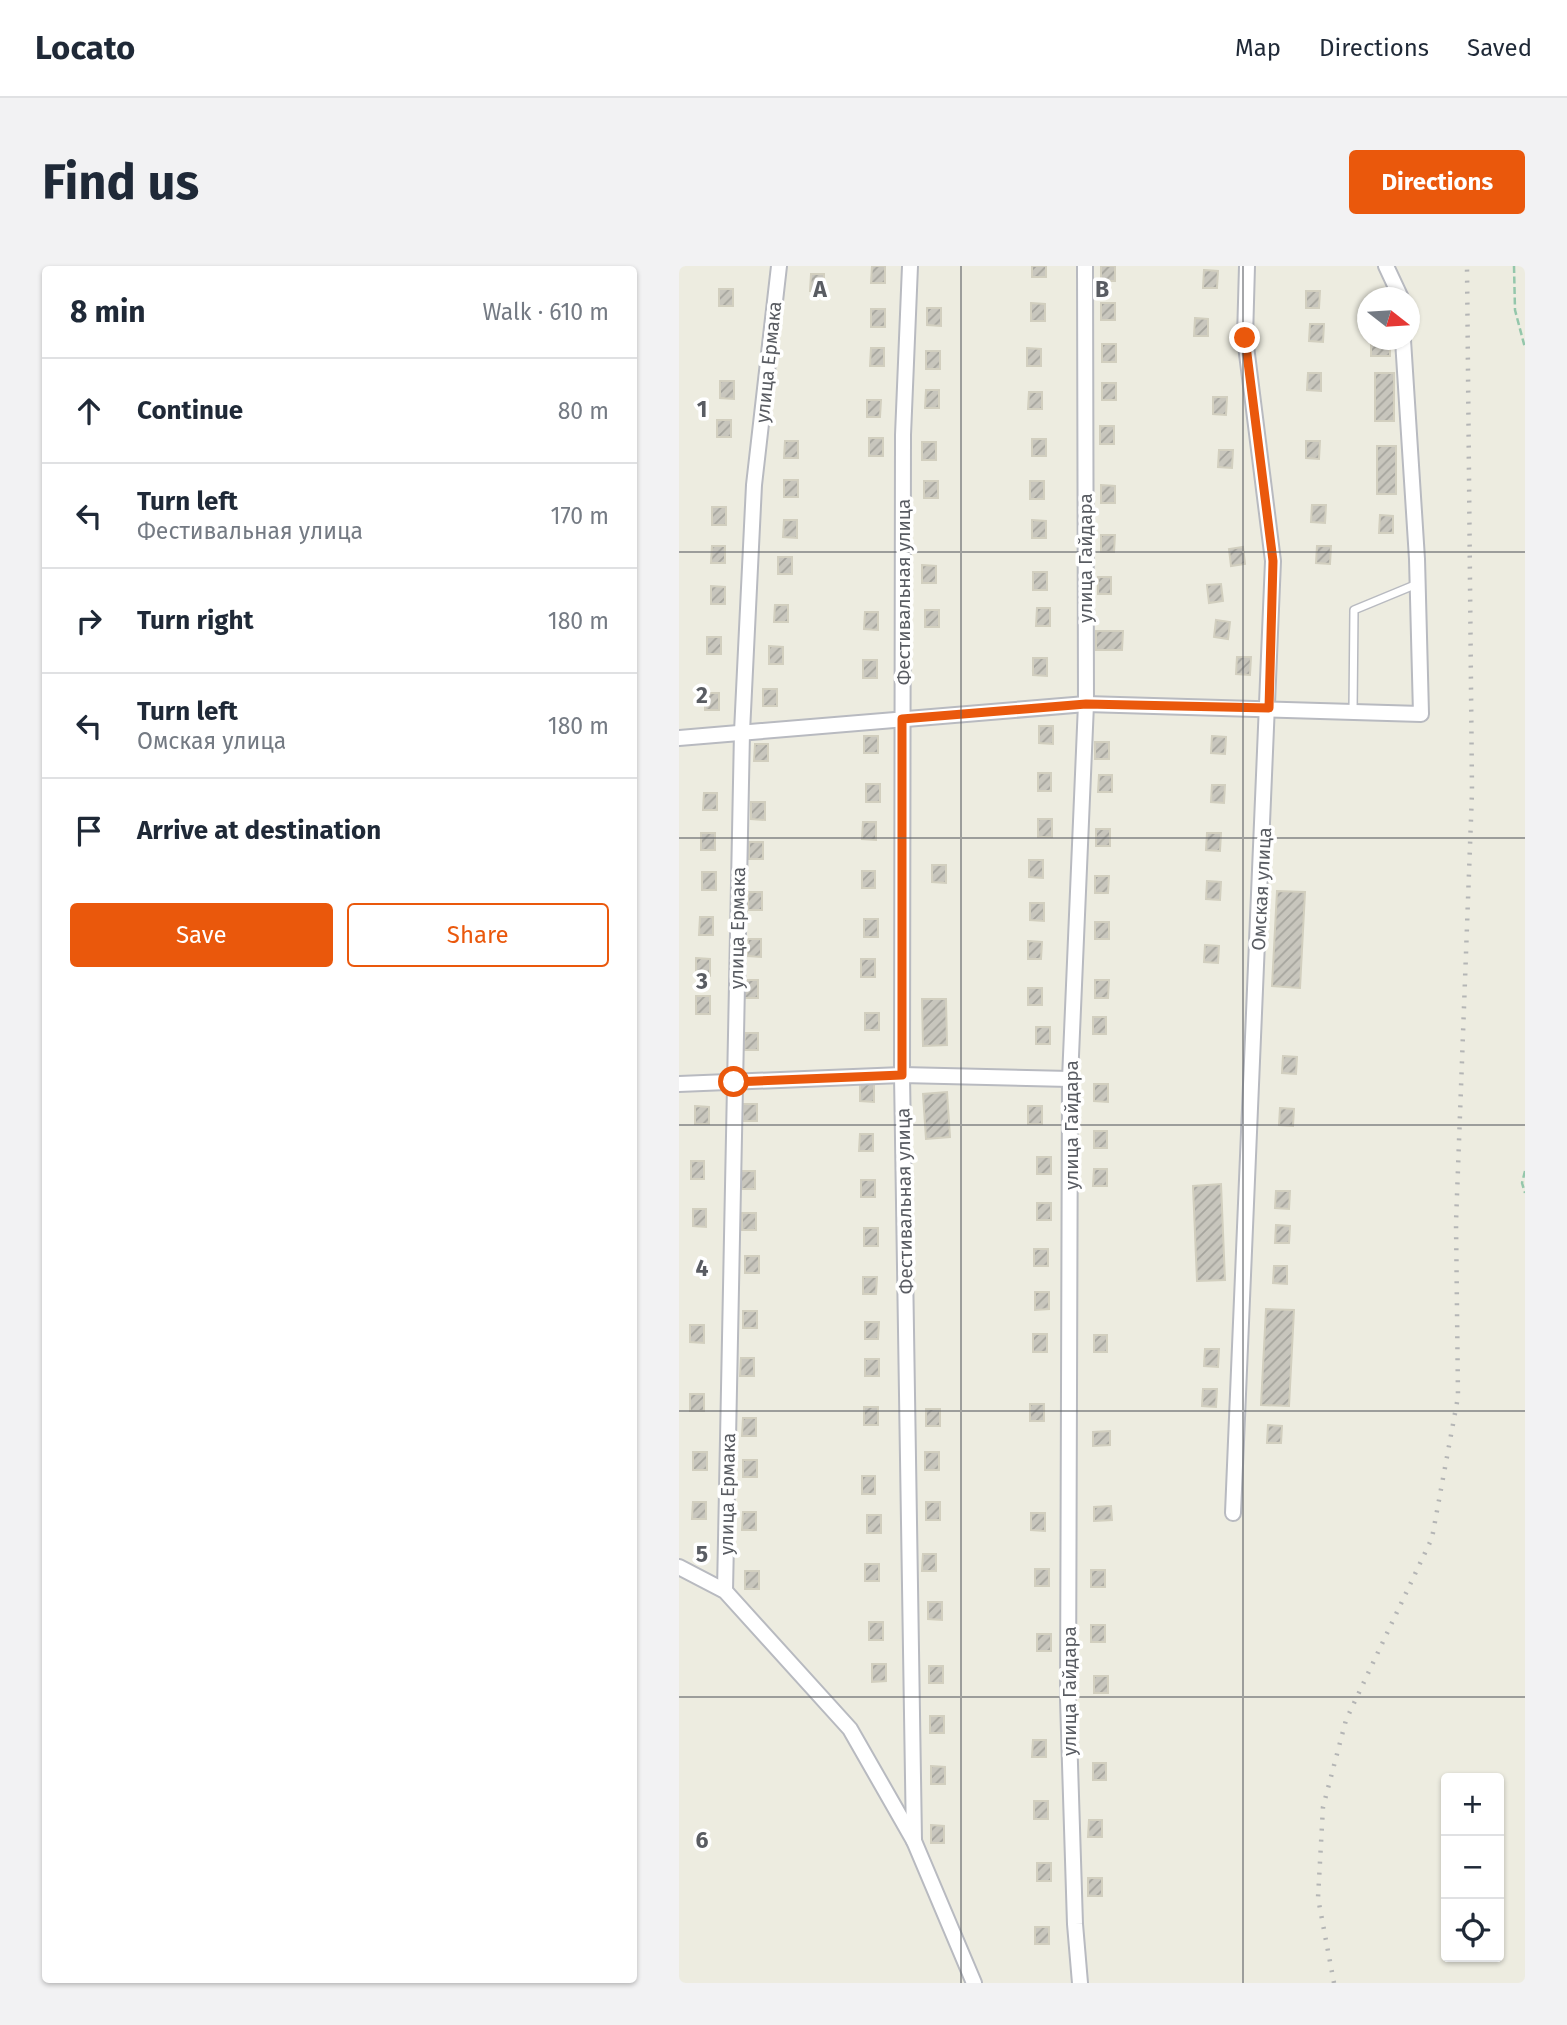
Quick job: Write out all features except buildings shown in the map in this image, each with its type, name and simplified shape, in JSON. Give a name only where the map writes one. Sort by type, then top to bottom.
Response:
[{"type":"street","name":"улица Ермака","points":[[726,1591],[742,732],[754,485],[779,266]]},
{"type":"street","name":"Фестивальная улица","points":[[911,266],[903,435],[902,1075],[914,1842]]},
{"type":"street","name":"улица Гайдара","points":[[1080,1983],[1075,1924],[1068,1700],[1070,1079],[1086,704],[1085,266]]},
{"type":"street","name":"Омская улица","points":[[1233,1513],[1269,708],[1273,561],[1245,338],[1247,266]]},
{"type":"street","points":[[1386,266],[1396,287]]},
{"type":"street","points":[[679,737],[1086,704],[1421,714],[1417,583],[1404,350]]},
{"type":"street","points":[[679,1084],[902,1075],[1070,1079]]},
{"type":"street","points":[[679,1567],[726,1591],[850,1729],[914,1842],[974,1983]]},
{"type":"lane","points":[[1353,711],[1354,610],[1417,583]]},
{"type":"path","points":[[1514,266],[1515,310],[1525,348]]},
{"type":"path","points":[[1525,1171],[1522,1183],[1525,1193]]},
{"type":"railway","points":[[1334,1983],[1318,1898],[1323,1807],[1346,1720],[1432,1538],[1458,1397],[1456,1222],[1472,792],[1467,266]]},
{"type":"route","points":[[734,1082],[902,1075],[902,719],[1086,704],[1269,708],[1273,561],[1245,338]]}]
